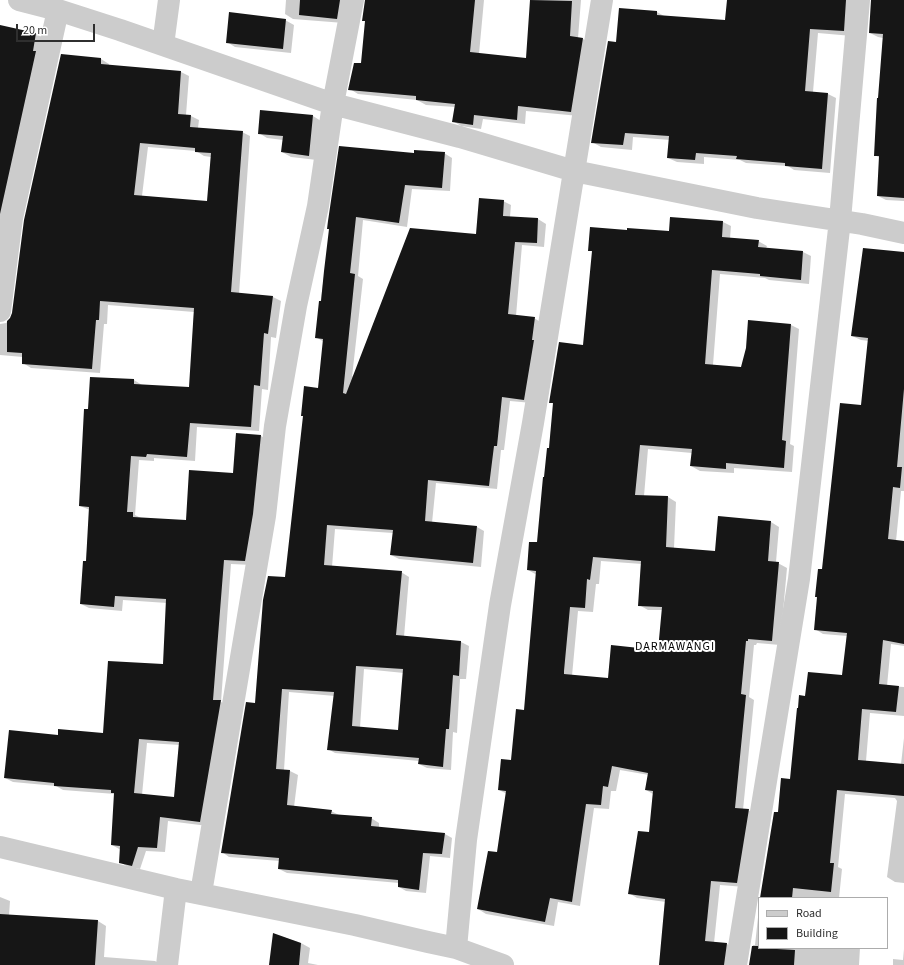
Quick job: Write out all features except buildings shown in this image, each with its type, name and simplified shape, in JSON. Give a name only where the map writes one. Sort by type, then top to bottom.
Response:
[{"type":"street","points":[[19,0],[58,10],[333,104],[460,137],[574,171],[757,208],[840,220],[904,233]]},
{"type":"street","points":[[163,45],[169,0]]},
{"type":"street","points":[[201,893],[265,516],[275,426],[296,306],[318,206],[333,104],[352,0]]},
{"type":"street","points":[[456,948],[466,840],[500,605],[533,423],[602,0]]},
{"type":"street","points":[[736,965],[799,579],[840,220],[859,0]]},
{"type":"street","points":[[0,311],[12,218],[58,10]]},
{"type":"street","points":[[0,847],[176,889],[355,925],[456,948],[503,965]]},
{"type":"street","points":[[167,965],[176,889]]},
{"type":"district","name":"DARMAWANGI","points":[[675,647]]}]
